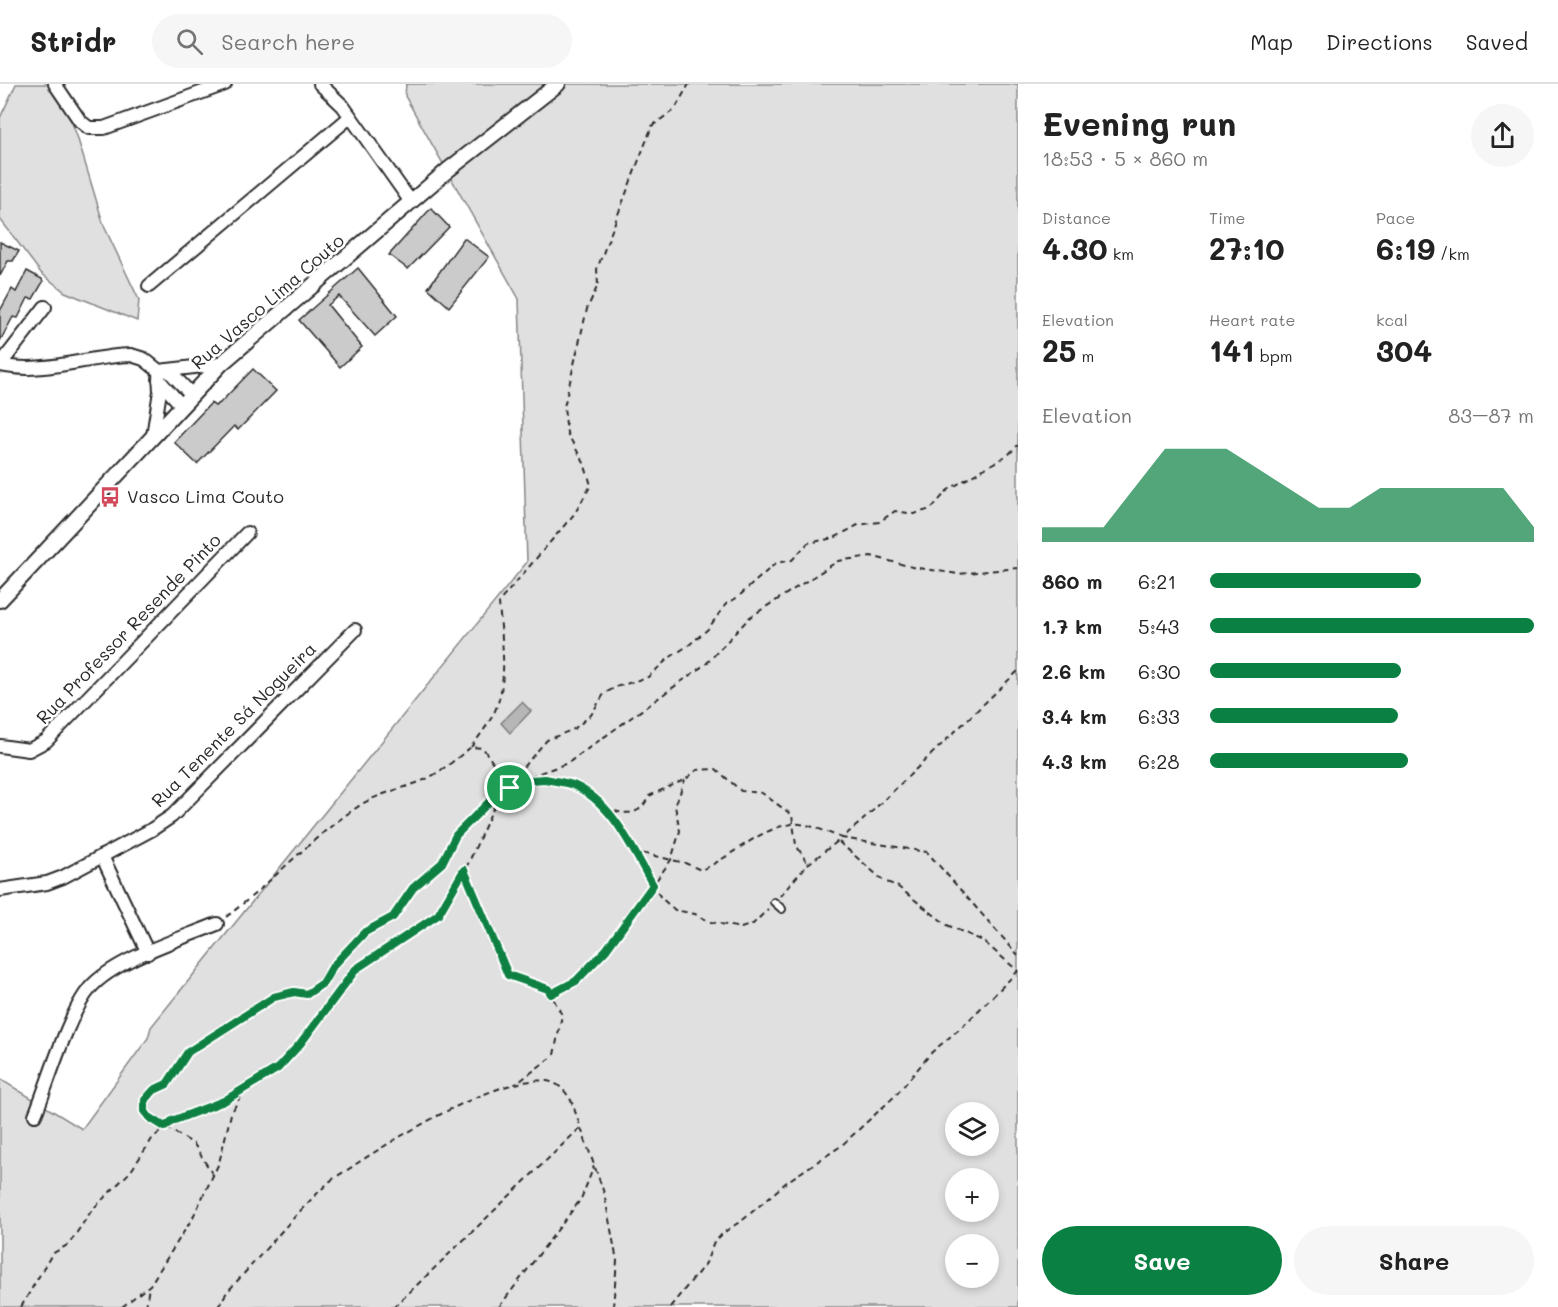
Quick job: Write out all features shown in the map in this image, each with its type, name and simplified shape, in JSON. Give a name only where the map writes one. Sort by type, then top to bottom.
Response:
[{"type":"street","points":[[55,84],[81,121],[89,128],[104,128],[225,84]]},
{"type":"street","points":[[320,84],[350,117],[411,202]]},
{"type":"street","name":"Rua Vasco Lima Couto","points":[[0,600],[221,364],[411,202],[558,84]]},
{"type":"street","points":[[149,286],[350,117]]},
{"type":"street","points":[[45,307],[0,365],[14,369],[48,367],[131,355],[144,359],[187,400]]},
{"type":"street","points":[[162,374],[221,364]]},
{"type":"street","points":[[153,436],[162,374]]},
{"type":"street","name":"Rua Professor Resende Pinto","points":[[0,746],[29,750],[46,741],[247,533]]},
{"type":"street","name":"Rua Tenente Sá Nogueira","points":[[0,890],[47,884],[151,830],[184,806],[355,630]]},
{"type":"street","points":[[102,856],[148,953]]},
{"type":"street","points":[[35,1114],[83,997],[92,986],[112,970],[217,924]]},
{"type":"lane","points":[[774,902],[782,909]]},
{"type":"path","points":[[217,924],[248,901],[335,822],[364,803],[424,780],[452,763],[471,747],[493,714],[500,695],[503,666],[499,602],[575,513],[591,485],[584,463],[567,433],[564,407],[568,380],[587,309],[597,285],[597,269],[652,126],[675,110],[689,84]]},
{"type":"path","points":[[510,788],[516,775],[547,740],[574,729],[591,714],[604,694],[616,687],[648,677],[708,629],[726,604],[738,597],[776,563],[792,560],[808,543],[834,538],[858,525],[879,522],[896,512],[914,514],[931,509],[948,490],[1010,454],[1018,445]]},
{"type":"path","points":[[21,1307],[52,1254],[69,1244],[92,1210],[131,1171],[152,1139],[172,1121],[224,1101],[278,1068],[300,1044],[356,969],[438,915],[464,870],[494,806],[517,781],[568,764],[707,663],[750,617],[838,561],[871,556],[912,567],[958,574],[1018,568]]},
{"type":"path","points":[[517,781],[545,779],[572,785],[596,798],[614,819],[661,898],[675,910],[695,914],[711,922],[741,928],[753,924],[808,864],[862,822],[1018,671]]},
{"type":"path","points":[[471,747],[483,748],[510,788]]},
{"type":"path","points":[[604,808],[630,814],[644,807],[649,796],[686,779],[697,770],[716,769],[741,791],[762,792],[792,815],[796,845],[808,864]]},
{"type":"path","points":[[551,994],[576,981],[606,950],[671,860],[680,831],[675,807],[686,779]]},
{"type":"path","points":[[213,1175],[194,1144],[149,1117],[144,1111],[145,1100],[154,1090],[167,1084],[188,1052],[274,997],[294,992],[307,994],[323,983],[333,966],[365,932],[393,917],[413,888],[442,863],[456,835],[501,790],[510,788]]},
{"type":"path","points":[[633,851],[701,870],[718,863],[765,833],[794,824],[842,838],[927,852],[1018,955]]},
{"type":"path","points":[[670,1307],[706,1263],[713,1244],[723,1233],[744,1219],[788,1181],[841,1146],[896,1095],[932,1052],[964,1026],[1018,971],[982,941],[947,925],[897,886],[884,881],[838,841]]},
{"type":"path","points":[[464,870],[508,975],[548,989],[562,1015],[554,1055],[514,1086]]},
{"type":"path","points":[[218,1307],[227,1292],[327,1183],[395,1139],[435,1117],[514,1086],[536,1081],[549,1081],[563,1088],[571,1100],[604,1192],[617,1261],[613,1307]]},
{"type":"path","points":[[123,1307],[150,1285],[192,1219],[219,1163],[231,1114],[245,1088]]},
{"type":"path","points":[[394,1307],[581,1128]]},
{"type":"path","points":[[499,1307],[581,1199],[594,1165]]},
{"type":"path","points":[[146,1307],[150,1285]]},
{"type":"shaded area","points":[[16,84],[47,84],[67,110],[104,226],[139,300],[137,321],[65,292],[41,273],[0,219],[0,118]]},
{"type":"shaded area","points":[[406,84],[1018,84],[1018,1307],[0,1307],[0,1079],[82,1129],[148,1038],[151,1027],[527,562],[519,299],[405,96]]},
{"type":"shaded area","points":[[522,702],[531,711],[510,733],[501,723]]},
{"type":"building","points":[[431,208],[449,227],[408,269],[389,255]]},
{"type":"building","points":[[464,238],[489,257],[449,307],[428,288]]},
{"type":"building","points":[[0,242],[19,251],[13,261],[8,261],[0,276]]},
{"type":"building","points":[[358,268],[397,316],[375,336],[339,296],[328,305],[362,347],[340,367],[299,320]]},
{"type":"building","points":[[27,271],[42,279],[43,282],[33,299],[28,298],[18,318],[13,317],[0,341],[0,311],[12,289],[16,292]]},
{"type":"building","points":[[253,369],[276,391],[238,430],[234,426],[197,464],[174,442],[211,403],[215,406],[220,403]]},
{"type":"place","name":"Vasco Lima Couto","points":[[110,497]]},
{"type":"route","points":[[545,779],[572,785],[596,798],[614,819],[653,885],[606,950],[576,981],[551,994],[548,989],[508,975],[464,870],[438,915],[356,969],[300,1044],[278,1068],[224,1101],[172,1121],[165,1127],[149,1117],[144,1111],[145,1100],[154,1090],[167,1084],[188,1052],[274,997],[294,992],[307,994],[323,983],[333,966],[365,932],[393,917],[413,888],[442,863],[456,835],[501,790],[510,788],[517,781],[545,779]]}]
